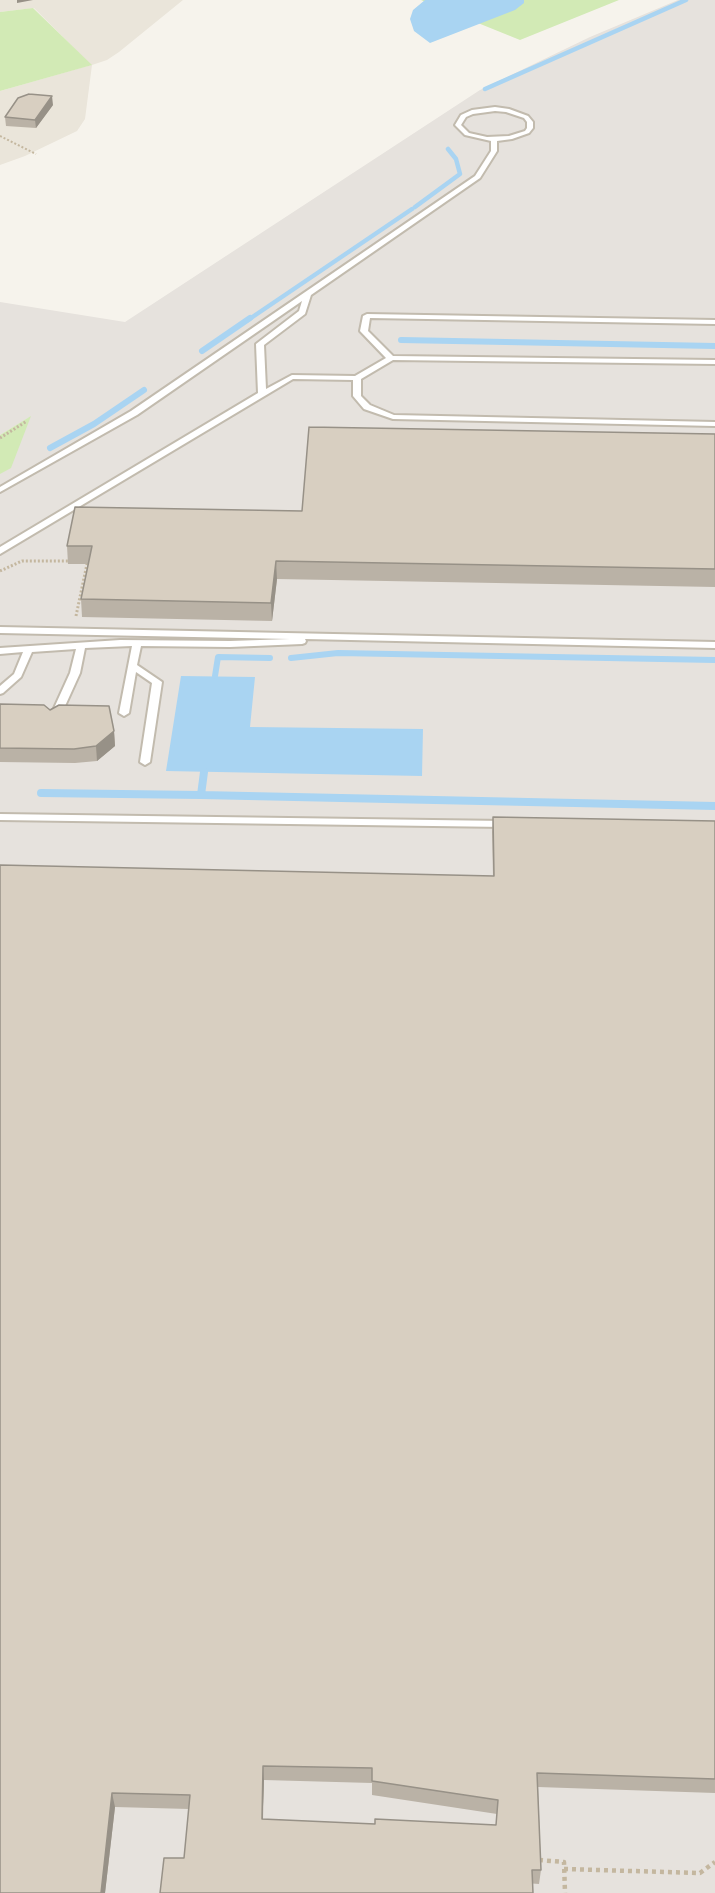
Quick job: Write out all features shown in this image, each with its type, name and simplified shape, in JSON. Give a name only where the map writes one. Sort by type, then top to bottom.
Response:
[{"type":"lane","points":[[495,109],[518,113],[530,122],[530,128],[520,136],[494,140],[467,134],[458,125],[459,120],[472,112],[495,109]]},
{"type":"lane","points":[[0,490],[134,413],[478,177],[494,151],[494,140]]},
{"type":"lane","points":[[262,394],[260,344],[302,312],[308,294]]},
{"type":"lane","points":[[391,358],[364,331],[367,316],[715,322]]},
{"type":"lane","points":[[0,551],[292,377],[357,378],[391,358],[715,362]]},
{"type":"lane","points":[[357,378],[357,396],[367,406],[393,417],[715,424]]},
{"type":"lane","points":[[0,630],[715,645]]},
{"type":"lane","points":[[0,651],[137,643],[298,642],[332,636]]},
{"type":"lane","points":[[124,713],[137,643]]},
{"type":"lane","points":[[53,720],[75,673],[81,645]]},
{"type":"lane","points":[[0,692],[18,675],[29,649]]},
{"type":"lane","points":[[133,666],[158,682],[145,762]]},
{"type":"lane","points":[[0,818],[512,824]]},
{"type":"path","points":[[0,136],[36,154]]},
{"type":"path","points":[[0,438],[27,421]]},
{"type":"path","points":[[0,571],[22,561],[69,561]]},
{"type":"path","points":[[76,616],[87,564]]},
{"type":"path","points":[[539,1860],[564,1862],[564,1890],[572,1893]]},
{"type":"path","points":[[564,1869],[700,1873],[715,1862]]},
{"type":"shaded area","points":[[0,0],[183,0],[119,52],[107,60],[92,65],[85,119],[77,131],[25,156],[0,165],[0,91],[91,65],[34,8],[0,12]]},
{"type":"shaded area","points":[[678,0],[715,0],[715,1893],[0,1893],[0,474],[30,417],[0,435],[0,302],[125,322],[480,90],[590,37]]},
{"type":"green space","points":[[421,0],[619,0],[520,40]]},
{"type":"green space","points":[[33,8],[92,65],[0,91],[0,12]]},
{"type":"green space","points":[[31,416],[11,468],[0,474],[0,435]]},
{"type":"water","points":[[425,0],[524,0],[524,3],[515,10],[430,43],[414,31],[410,19],[413,10]]},
{"type":"water","points":[[181,676],[255,677],[250,727],[423,729],[422,776],[166,771]]},
{"type":"building","points":[[29,94],[52,96],[35,120],[5,117],[18,98]]},
{"type":"building","points":[[309,427],[715,434],[715,569],[276,561],[271,603],[81,599],[92,546],[67,546],[75,507],[302,511]]},
{"type":"building","points":[[0,704],[44,705],[50,710],[59,705],[109,706],[114,731],[96,746],[74,749],[0,748]]},
{"type":"building","points":[[493,817],[715,821],[715,1779],[537,1773],[541,1870],[532,1870],[533,1893],[160,1893],[164,1858],[184,1858],[190,1795],[112,1793],[101,1893],[0,1893],[0,865],[494,876]],"holes":[[[263,1766],[372,1768],[372,1781],[498,1800],[496,1825],[375,1819],[375,1824],[262,1819]]]},
{"type":"waterway","points":[[485,89],[686,0]]},
{"type":"waterway","points":[[415,207],[460,174],[456,159],[448,149]]},
{"type":"waterway","points":[[248,320],[412,209]]},
{"type":"waterway","points":[[202,351],[250,318]]},
{"type":"waterway","points":[[401,340],[715,346]]},
{"type":"waterway","points":[[50,448],[94,424],[144,390]]},
{"type":"waterway","points":[[291,658],[338,653],[715,660]]},
{"type":"waterway","points":[[215,676],[218,657],[270,658]]},
{"type":"waterway","points":[[201,795],[204,772]]},
{"type":"waterway","points":[[41,793],[201,795]]},
{"type":"waterway","points":[[201,795],[715,806]]}]
